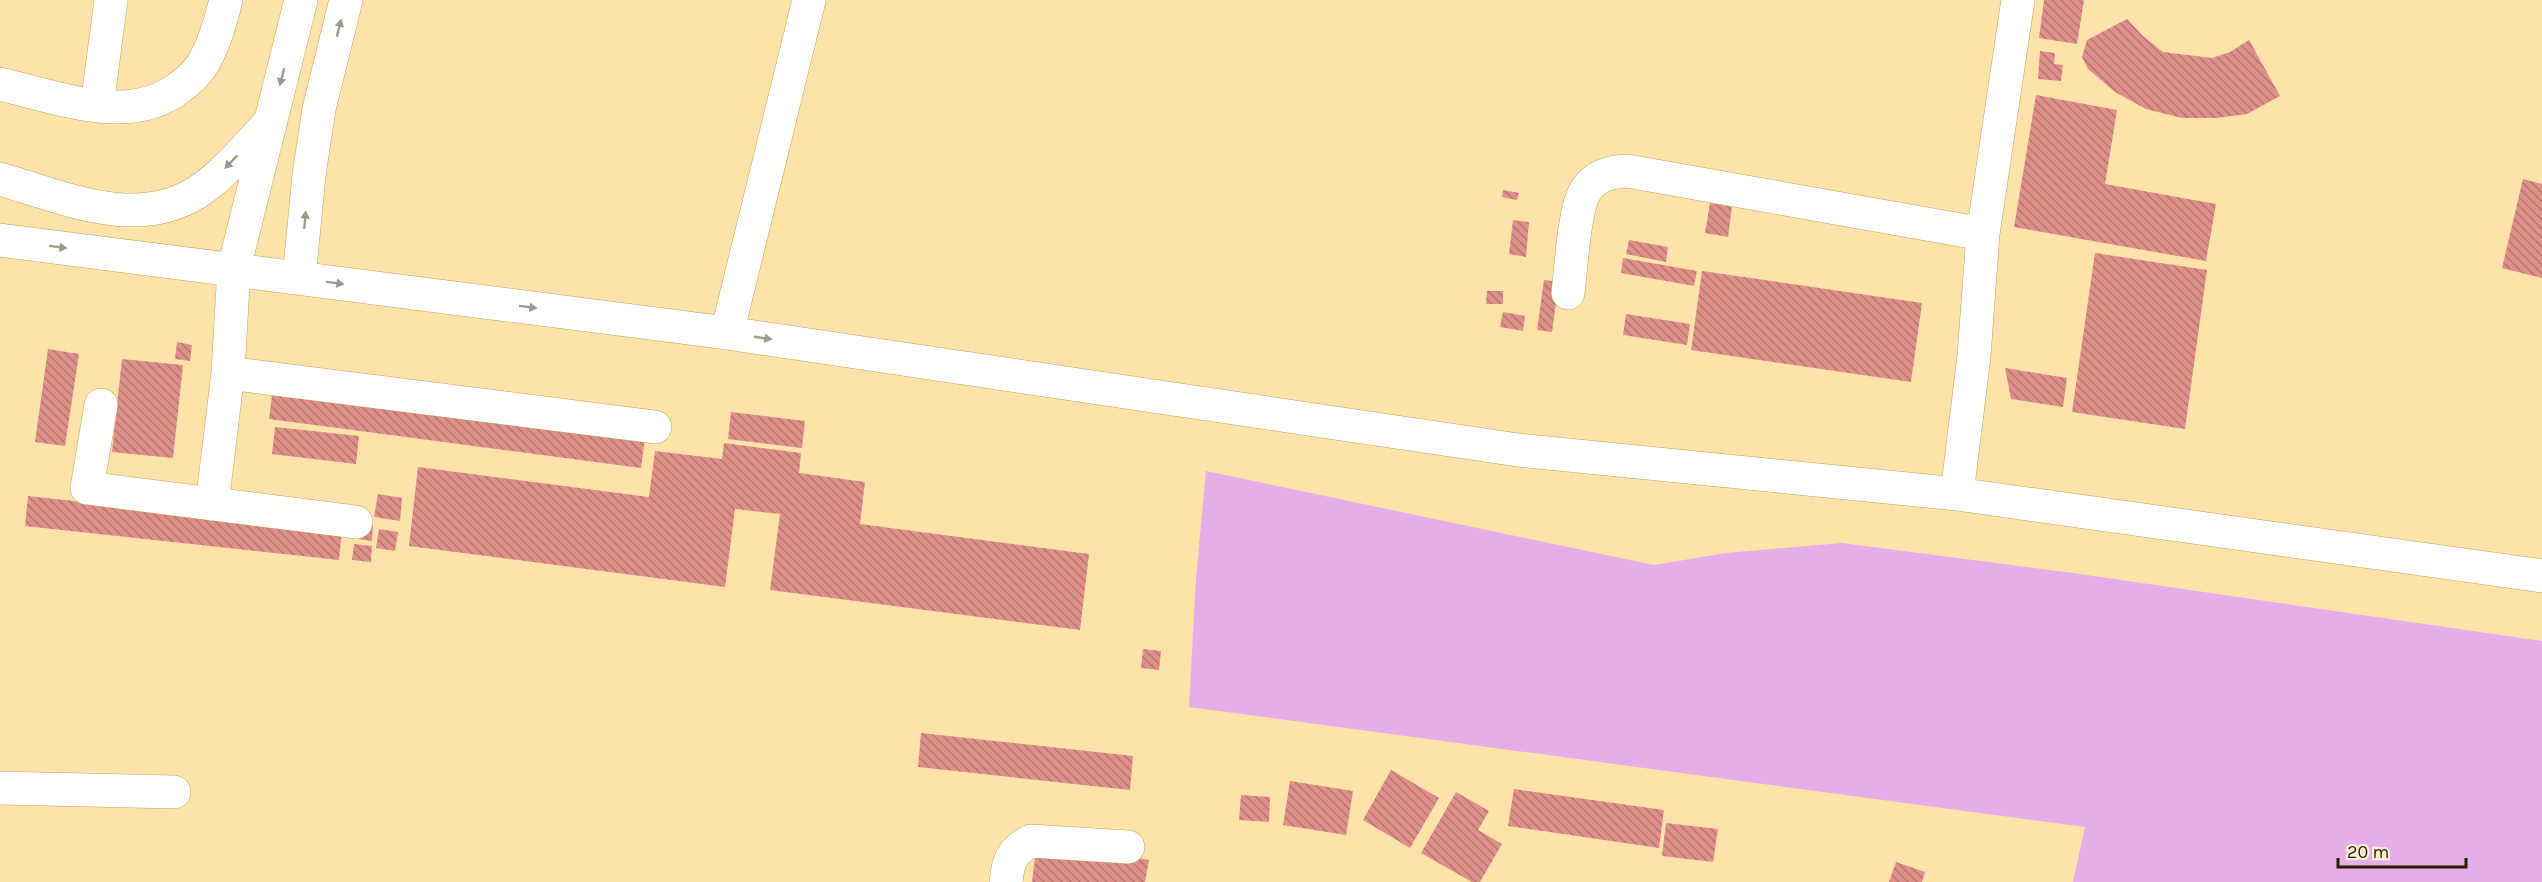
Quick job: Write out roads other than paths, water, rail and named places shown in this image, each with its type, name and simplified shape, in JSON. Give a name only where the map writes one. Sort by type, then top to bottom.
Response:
[{"type":"street","points":[[97,106],[111,0]]},
{"type":"street","points":[[0,84],[97,106],[122,108],[147,104],[170,95],[191,79],[207,59],[226,0]]},
{"type":"street","points":[[212,504],[228,373],[234,268],[301,0]]},
{"type":"street","points":[[299,278],[309,175],[319,109],[346,0]]},
{"type":"street","points":[[727,333],[808,0]]},
{"type":"street","points":[[1957,494],[1974,356],[1983,234],[2018,0]]},
{"type":"street","points":[[0,179],[115,211],[143,211],[172,204],[198,192],[220,174],[272,120]]},
{"type":"street","points":[[1568,293],[1580,208],[1585,191],[1596,179],[1611,171],[1627,171],[1983,234]]},
{"type":"street","points":[[0,240],[234,268],[727,333],[1518,450],[1957,494],[2542,576]]},
{"type":"street","points":[[228,373],[655,427]]},
{"type":"street","points":[[101,405],[87,489],[356,522]]},
{"type":"street","points":[[0,788],[174,792]]},
{"type":"street","points":[[1006,882],[1010,857],[1019,847],[1031,841],[1128,847]]}]
